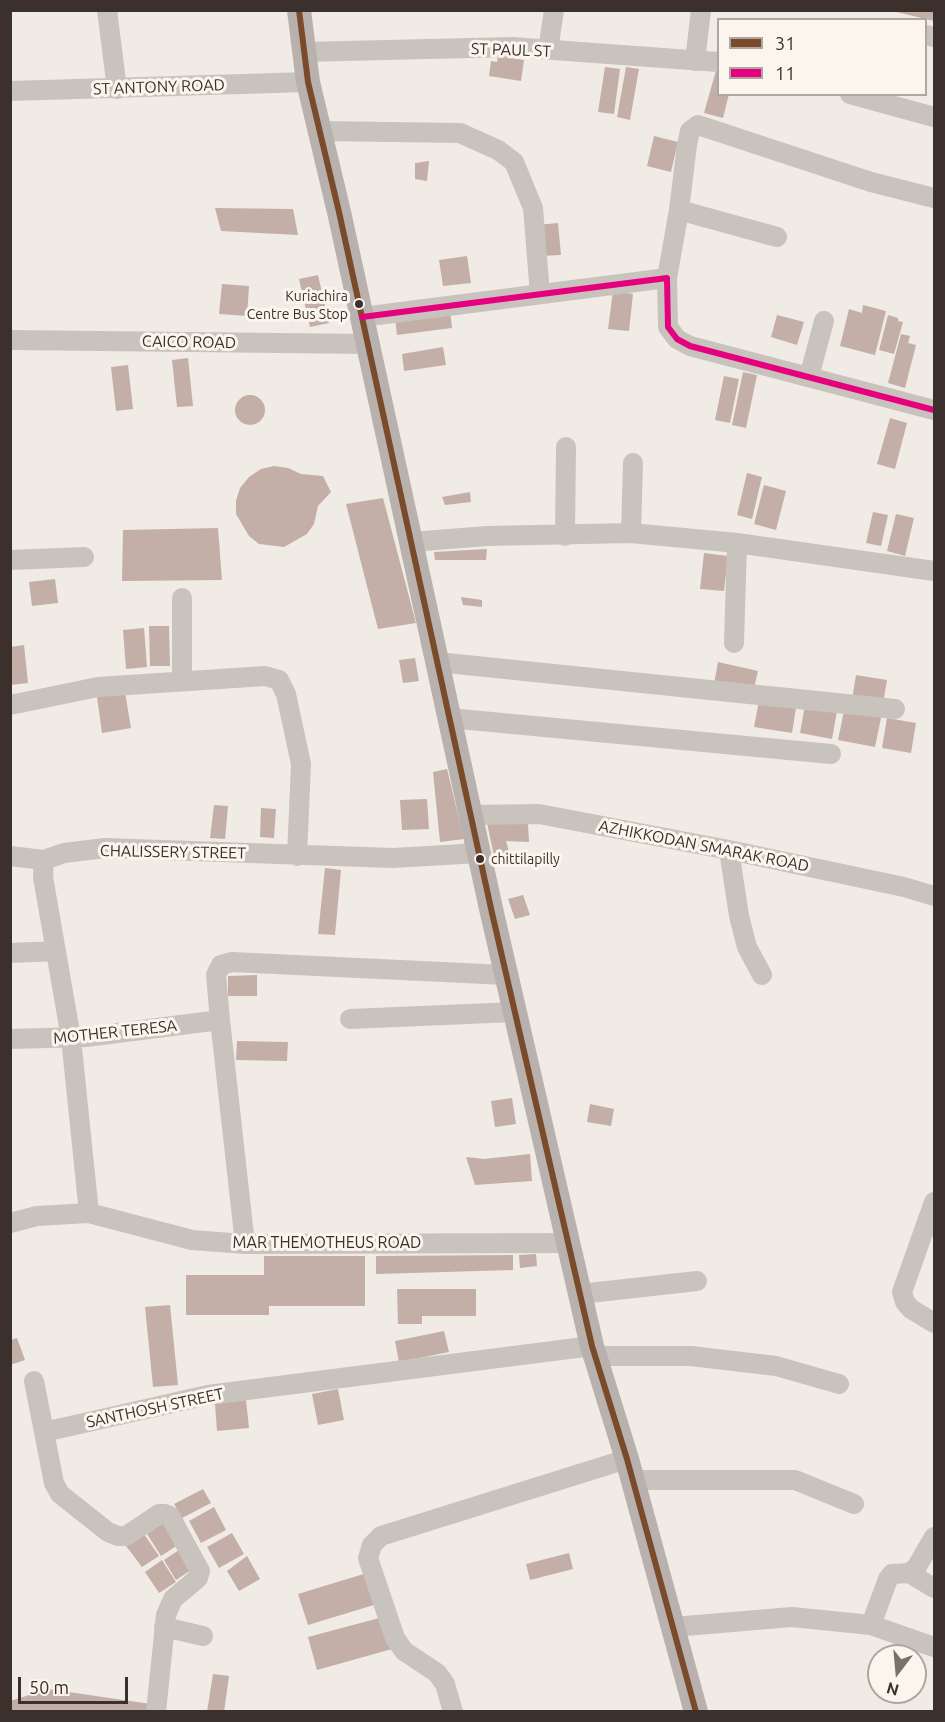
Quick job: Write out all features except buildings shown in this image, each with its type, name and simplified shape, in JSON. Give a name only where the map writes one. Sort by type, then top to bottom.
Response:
[{"type":"main road","points":[[299,10],[308,82],[368,344],[470,815],[568,1243],[594,1351],[630,1469],[696,1712]]},
{"type":"street","points":[[107,10],[117,89]]},
{"type":"street","points":[[548,50],[554,10]]},
{"type":"street","points":[[695,61],[701,10]]},
{"type":"street","name":"ST PAUL ST","points":[[303,52],[512,47],[717,62]]},
{"type":"street","name":"ST ANTONY ROAD","points":[[10,91],[308,82]]},
{"type":"street","points":[[857,96],[934,117]]},
{"type":"street","points":[[934,198],[871,182],[698,125],[690,131],[687,145],[680,210],[667,278],[668,327],[677,339],[690,346],[934,410]]},
{"type":"street","points":[[320,131],[460,133],[498,150],[514,162],[533,208],[540,294]]},
{"type":"street","points":[[680,210],[777,237]]},
{"type":"street","points":[[362,317],[667,278]]},
{"type":"street","points":[[809,377],[824,321]]},
{"type":"street","name":"CAICO ROAD","points":[[10,340],[368,344]]},
{"type":"street","points":[[565,536],[566,447]]},
{"type":"street","points":[[631,533],[633,463]]},
{"type":"street","points":[[411,542],[487,536],[631,533],[737,543],[934,571]]},
{"type":"street","points":[[734,643],[737,543]]},
{"type":"street","points":[[10,560],[84,557]]},
{"type":"street","points":[[182,598],[182,680]]},
{"type":"street","points":[[437,662],[896,709]]},
{"type":"street","points":[[10,705],[98,687],[265,676],[279,680],[286,694],[301,764],[297,856]]},
{"type":"street","points":[[449,718],[831,754]]},
{"type":"street","name":"AZHIKKODAN SMARAK ROAD","points":[[470,815],[539,814],[729,850],[904,887],[934,896]]},
{"type":"street","name":"CHALISSERY STREET","points":[[44,860],[64,853],[105,849],[393,858],[479,853]]},
{"type":"street","points":[[729,850],[739,916],[747,947],[762,975]]},
{"type":"street","points":[[10,856],[44,860],[43,877],[71,1038],[89,1213]]},
{"type":"street","points":[[10,952],[56,951]]},
{"type":"street","points":[[245,1244],[216,975],[222,965],[232,962],[506,975]]},
{"type":"street","points":[[350,1019],[515,1012]]},
{"type":"street","name":"MOTHER TERESA","points":[[10,1039],[71,1038],[220,1020]]},
{"type":"street","points":[[934,1202],[903,1292],[905,1302],[911,1309],[934,1323]]},
{"type":"street","name":"MAR THEMOTHEUS ROAD","points":[[10,1223],[37,1216],[89,1213],[192,1240],[245,1244],[568,1243]]},
{"type":"street","points":[[580,1294],[697,1281]]},
{"type":"street","name":"SANTHOSH STREET","points":[[44,1432],[208,1395],[594,1351],[691,1356],[776,1366],[839,1384]]},
{"type":"street","points":[[34,1381],[54,1483],[60,1494],[108,1532],[118,1536],[126,1536],[159,1514],[170,1516],[200,1571],[198,1578],[173,1599],[164,1627],[156,1712]]},
{"type":"street","points":[[453,1712],[445,1684],[437,1673],[404,1651],[395,1638],[368,1558],[372,1545],[381,1536],[630,1469],[795,1480],[854,1504]]},
{"type":"street","points":[[909,1573],[920,1563],[934,1537]]},
{"type":"street","points":[[871,1625],[892,1574],[909,1573],[934,1588]]},
{"type":"street","points":[[673,1627],[792,1617],[871,1625],[934,1647]]},
{"type":"street","points":[[164,1627],[203,1636]]},
{"type":"transit line","name":"31","points":[[299,10],[308,82],[339,212],[492,913],[592,1346],[627,1459],[696,1712]]},
{"type":"transit line","name":"11","points":[[362,317],[667,278],[668,327],[677,339],[690,346],[934,410]]},
{"type":"place","name":"Kuriachira Centre Bus Stop","points":[[359,304]]},
{"type":"place","name":"chittilapilly","points":[[480,859]]}]
